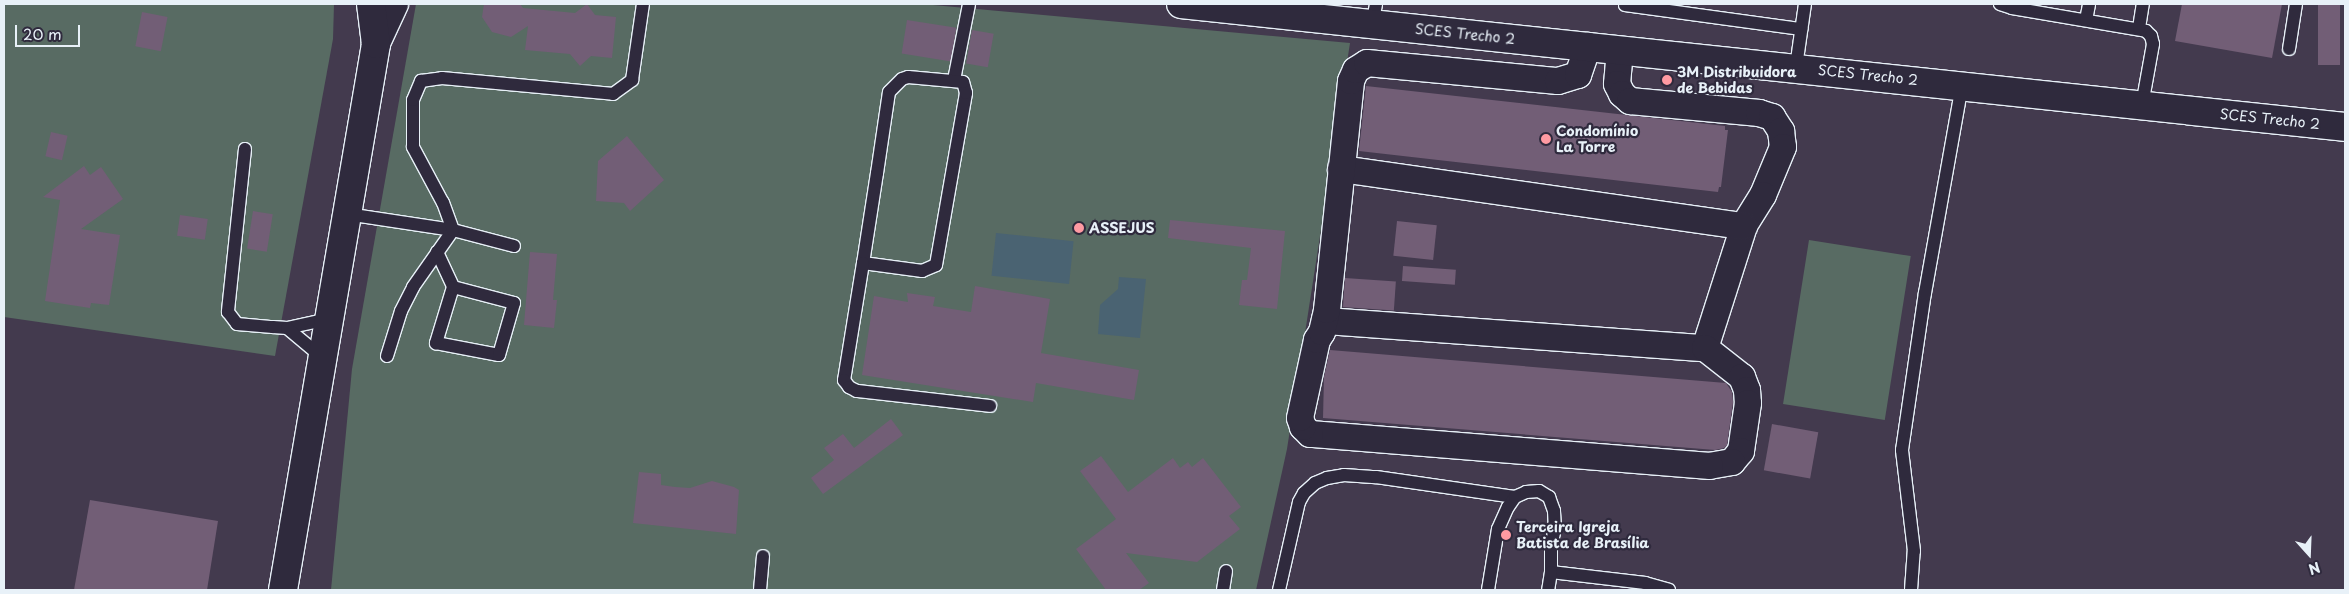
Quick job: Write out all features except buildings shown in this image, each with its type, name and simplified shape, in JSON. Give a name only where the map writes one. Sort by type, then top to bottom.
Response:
[{"type":"street","points":[[371,4],[376,44]]},
{"type":"street","points":[[283,590],[376,44],[394,4]]},
{"type":"street","name":"SCES Trecho 2","points":[[1181,4],[1374,14],[1620,50],[2345,126]]},
{"type":"street","points":[[1325,321],[1705,348],[1742,377],[1748,396],[1741,452],[1732,462],[1720,466],[1310,434],[1303,427],[1300,418],[1317,340],[1325,321],[1351,81],[1356,70],[1367,63],[1558,81],[1578,75],[1588,46]]},
{"type":"street","points":[[1620,50],[1617,84],[1622,94],[1630,101],[1759,113],[1772,118],[1781,131],[1783,147],[1763,195],[1744,226],[1705,348]]},
{"type":"street","points":[[1341,169],[1744,226]]},
{"type":"lane","points":[[453,230],[443,204],[413,147],[413,100],[421,81],[442,78],[613,94],[632,80],[642,4]]},
{"type":"lane","points":[[954,80],[969,4]]},
{"type":"lane","points":[[1796,67],[1805,4]]},
{"type":"lane","points":[[2000,4],[2012,8],[2139,28],[2151,36],[2153,44],[2142,105]]},
{"type":"lane","points":[[2086,20],[2089,4]]},
{"type":"lane","points":[[2139,28],[2143,4]]},
{"type":"lane","points":[[2289,49],[2296,4]]},
{"type":"lane","points":[[1626,5],[1801,29]]},
{"type":"lane","points":[[863,263],[922,271],[936,265],[966,93],[966,86],[962,82],[908,77],[902,79],[889,92],[844,380],[849,387],[857,391],[990,406]]},
{"type":"lane","points":[[1911,590],[1914,550],[1902,450],[1924,293],[1962,85]]},
{"type":"lane","points":[[246,149],[228,312],[238,324],[287,328],[329,319]]},
{"type":"lane","points":[[347,214],[453,230],[514,246]]},
{"type":"lane","points":[[387,356],[401,311],[413,287],[453,230]]},
{"type":"lane","points":[[437,252],[453,287],[436,343],[499,355],[514,303],[453,287]]},
{"type":"lane","points":[[287,328],[322,358]]},
{"type":"lane","points":[[1278,590],[1299,502],[1309,488],[1326,478],[1344,476],[1376,477],[1516,497]]},
{"type":"lane","points":[[1488,590],[1498,529],[1516,497],[1526,492],[1539,491],[1549,497],[1554,511],[1556,528],[1551,547],[1551,572],[1548,590]]},
{"type":"lane","points":[[760,590],[763,556]]},
{"type":"lane","points":[[1223,590],[1226,571]]},
{"type":"lane","points":[[1551,572],[1645,583],[1669,590]]},
{"type":"green space","points":[[4,4],[334,4],[333,39],[275,356],[4,317]]},
{"type":"green space","points":[[416,4],[922,4],[1350,43],[1287,449],[1256,590],[331,590],[352,369]]},
{"type":"green space","points":[[1809,240],[1911,256],[1885,420],[1783,404]]},
{"type":"water","points":[[996,233],[1074,241],[1069,284],[992,276]]},
{"type":"water","points":[[1119,277],[1146,279],[1140,338],[1098,334],[1100,305],[1118,289]]},
{"type":"place","name":"3M Distribuidora de Bebidas","points":[[1667,80]]},
{"type":"place","name":"Condomínio La Torre","points":[[1546,139]]},
{"type":"place","name":"ASSEJUS","points":[[1079,228]]},
{"type":"place","name":"Terceira Igreja Batista de Brasília","points":[[1506,535]]}]
